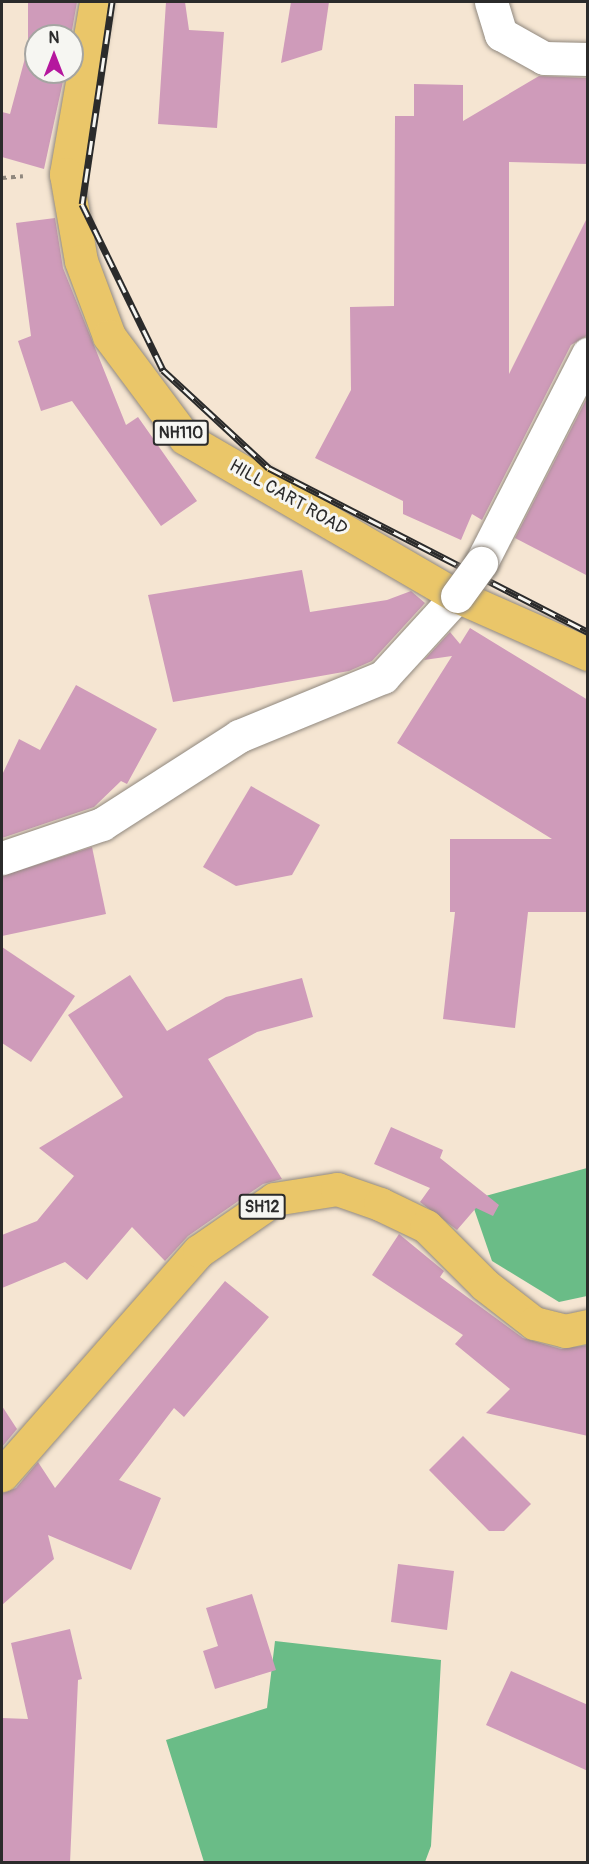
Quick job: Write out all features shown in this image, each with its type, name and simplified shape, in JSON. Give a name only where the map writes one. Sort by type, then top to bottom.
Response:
[{"type":"main road","name":"HILL CART ROAD","points":[[96,2],[66,174],[81,261],[109,336],[185,438],[457,596],[588,654]]},
{"type":"main road","name":"SH12","points":[[2,1475],[199,1251],[273,1199],[338,1189],[380,1204],[426,1226],[485,1285],[534,1323],[566,1331],[588,1326]]},
{"type":"street","points":[[491,2],[501,34],[544,58],[588,59]]},
{"type":"street","points":[[2,858],[102,824],[239,736],[383,677],[457,596],[481,563],[588,354]]},
{"type":"green space","points":[[587,1168],[587,1296],[559,1302],[492,1261],[471,1200]]},
{"type":"green space","points":[[275,1641],[441,1660],[431,1846],[425,1862],[204,1862],[166,1740],[267,1708]]},
{"type":"building","points":[[28,2],[77,2],[73,24],[28,24]]},
{"type":"building","points":[[166,2],[185,2],[189,30],[224,32],[217,128],[158,124]]},
{"type":"building","points":[[291,2],[329,2],[322,50],[281,63]]},
{"type":"building","points":[[24,62],[24,84],[62,84],[44,169],[2,157],[2,112],[10,114]]},
{"type":"building","points":[[539,76],[588,78],[588,164],[509,162],[509,374],[588,216],[588,335],[571,345],[482,520],[472,514],[461,540],[403,514],[403,501],[315,458],[351,390],[350,307],[394,306],[395,116],[414,116],[414,84],[463,85],[463,121]]},
{"type":"building","points":[[55,218],[63,268],[126,425],[138,417],[197,501],[161,526],[72,401],[41,411],[18,341],[31,336],[16,223]]},
{"type":"building","points":[[588,396],[588,576],[515,538]]},
{"type":"building","points":[[302,570],[310,612],[387,600],[411,591],[425,603],[372,661],[349,671],[173,702],[148,595]]},
{"type":"building","points":[[470,628],[588,700],[588,912],[528,912],[515,1028],[443,1019],[455,912],[450,912],[450,839],[552,839],[397,743],[452,656],[424,660],[450,632],[460,644]]},
{"type":"building","points":[[76,685],[157,729],[127,784],[121,781],[94,807],[2,838],[2,775],[19,739],[40,750]]},
{"type":"building","points":[[251,786],[320,825],[292,875],[236,886],[203,867]]},
{"type":"building","points":[[92,847],[106,914],[2,936],[2,876]]},
{"type":"building","points":[[2,947],[75,996],[31,1062],[2,1043]]},
{"type":"building","points":[[130,975],[167,1031],[226,997],[302,978],[313,1017],[257,1032],[208,1059],[282,1179],[263,1184],[188,1236],[165,1261],[132,1227],[87,1280],[65,1262],[2,1288],[2,1235],[37,1221],[74,1176],[39,1148],[123,1097],[68,1015]]},
{"type":"building","points":[[391,1127],[443,1150],[440,1158],[499,1205],[493,1216],[476,1208],[457,1230],[420,1202],[430,1188],[374,1164]]},
{"type":"building","points":[[399,1234],[444,1271],[440,1277],[523,1338],[561,1349],[588,1345],[588,1436],[486,1413],[510,1389],[455,1344],[463,1335],[372,1275]]},
{"type":"building","points":[[225,1281],[269,1317],[184,1417],[174,1408],[119,1480],[161,1498],[131,1570],[48,1535],[54,1559],[2,1605],[2,1493],[16,1488],[38,1462],[55,1488]]},
{"type":"building","points":[[2,1406],[17,1429],[2,1447]]},
{"type":"building","points":[[463,1436],[531,1504],[504,1531],[489,1531],[429,1470]]},
{"type":"building","points":[[398,1564],[454,1571],[447,1630],[391,1622]]},
{"type":"building","points":[[252,1594],[276,1670],[215,1689],[203,1651],[218,1646],[206,1608]]},
{"type":"building","points":[[70,1629],[82,1679],[78,1680],[70,1863],[2,1863],[2,1718],[28,1719],[11,1643]]},
{"type":"building","points":[[511,1671],[588,1705],[588,1771],[486,1725]]},
{"type":"railway","points":[[112,2],[82,204],[163,370],[269,468],[588,632]]}]
